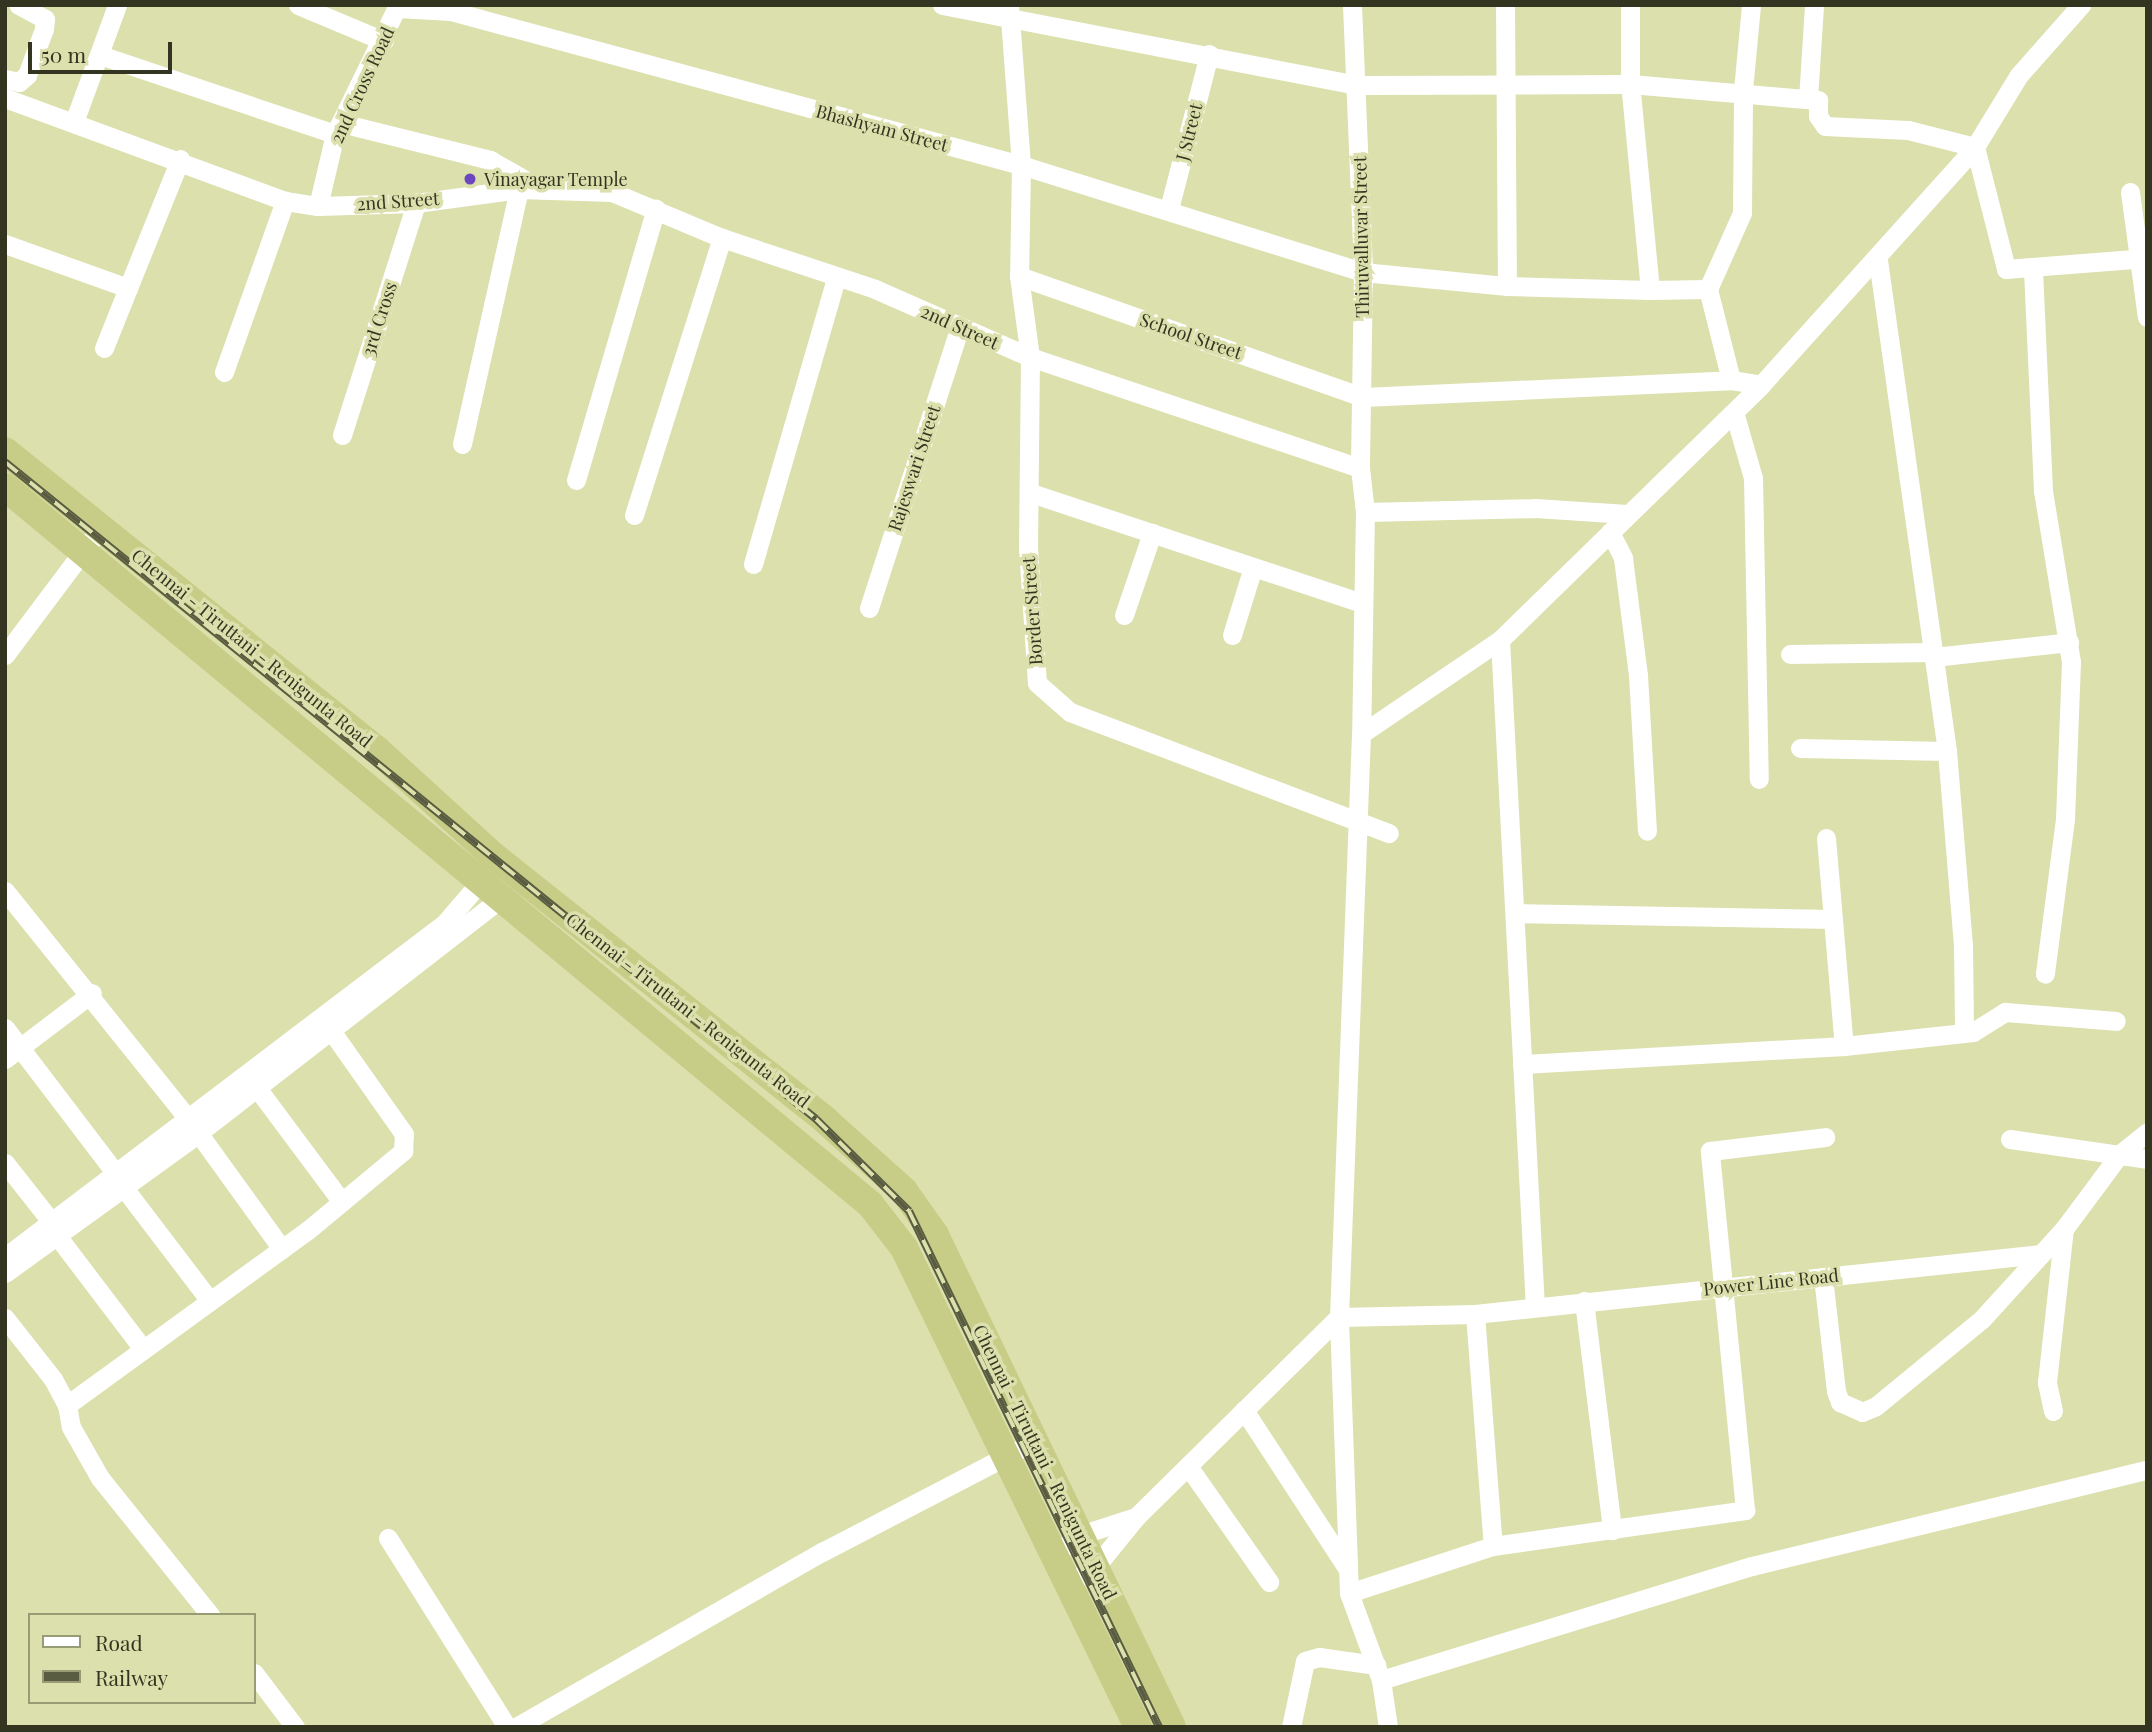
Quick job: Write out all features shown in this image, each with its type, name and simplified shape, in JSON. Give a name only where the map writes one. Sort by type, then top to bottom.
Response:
[{"type":"highway","name":"Chennai - Tiruttani - Renigunta Road","points":[[5,452],[102,526],[376,749],[491,854],[825,1119],[904,1191],[935,1235],[1033,1442],[1083,1534],[1172,1727]]},
{"type":"highway","name":"Chennai - Tiruttani - Renigunta Road","points":[[5,487],[870,1204],[904,1248],[1138,1727]]},
{"type":"street","points":[[5,79],[19,82],[27,75],[44,29],[45,19],[19,5]]},
{"type":"street","points":[[74,122],[117,5]]},
{"type":"street","points":[[298,5],[384,41]]},
{"type":"street","points":[[942,5],[1008,10],[1356,85],[1630,83],[1743,90],[1818,100],[1818,116],[1825,126],[1908,130],[1975,147]]},
{"type":"street","name":"Thiruvalluvar Street","points":[[1352,5],[1363,272],[1360,468],[1365,512],[1361,603],[1361,733],[1339,1317],[1349,1593],[1379,1673],[1388,1727]]},
{"type":"street","points":[[1505,5],[1507,286]]},
{"type":"street","points":[[1630,5],[1630,83],[1650,290]]},
{"type":"street","points":[[1731,380],[1708,289],[1742,213],[1743,90],[1751,5]]},
{"type":"street","points":[[1808,99],[1814,5]]},
{"type":"street","points":[[1361,733],[1500,640],[1761,385],[1878,260],[1975,147],[2019,75],[2081,5]]},
{"type":"street","name":"2nd Cross Road","points":[[318,206],[338,128],[384,41],[397,7]]},
{"type":"street","name":"Bhashyam Street","points":[[397,7],[451,10],[1021,165],[1169,209],[1363,272],[1507,286],[1708,289]]},
{"type":"street","name":"Border Street","points":[[1008,10],[1021,165],[1019,276],[1030,357],[1033,659],[1037,682],[1070,712],[1389,833]]},
{"type":"street","name":"J Street","points":[[1169,209],[1209,54]]},
{"type":"street","points":[[100,55],[338,128],[491,160],[542,189]]},
{"type":"street","name":"2nd Street","points":[[5,98],[180,159],[285,201],[318,206],[416,202],[519,189],[612,192],[722,238],[836,278],[1030,357],[1360,468]]},
{"type":"street","points":[[1975,147],[2006,269],[2033,270],[2142,258]]},
{"type":"street","points":[[104,348],[180,159]]},
{"type":"street","points":[[462,444],[519,189]]},
{"type":"street","points":[[2130,192],[2142,258],[2147,317]]},
{"type":"street","points":[[224,372],[285,201]]},
{"type":"street","name":"3rd Cross","points":[[342,435],[416,202]]},
{"type":"street","points":[[576,480],[656,209]]},
{"type":"street","points":[[634,515],[722,238]]},
{"type":"street","points":[[5,244],[128,288]]},
{"type":"street","points":[[1878,260],[1947,751],[1963,945],[1964,1033]]},
{"type":"street","points":[[2033,270],[2043,491],[2069,642],[2065,820],[2045,974]]},
{"type":"street","name":"School Street","points":[[1019,276],[1363,397]]},
{"type":"street","points":[[753,564],[836,278]]},
{"type":"street","name":"Rajeswari Street","points":[[869,608],[960,327]]},
{"type":"street","points":[[1363,397],[1731,380],[1761,385]]},
{"type":"street","points":[[1734,412],[1753,478],[1759,779]]},
{"type":"street","points":[[1031,493],[1361,603]]},
{"type":"street","points":[[1365,512],[1522,508],[1627,514]]},
{"type":"street","points":[[5,655],[102,526]]},
{"type":"street","points":[[1610,532],[1623,558],[1636,662],[1647,831]]},
{"type":"street","points":[[1124,614],[1152,533]]},
{"type":"street","points":[[1231,635],[1253,566]]},
{"type":"street","points":[[1500,640],[1535,1307]]},
{"type":"street","points":[[1790,654],[1934,655],[2069,642]]},
{"type":"street","points":[[1800,748],[1947,751]]},
{"type":"street","points":[[1826,838],[1844,1046]]},
{"type":"street","points":[[119,1180],[186,1116],[352,1004],[491,889]]},
{"type":"street","points":[[5,891],[92,993],[186,1116],[282,1249]]},
{"type":"street","points":[[1514,913],[1833,919]]},
{"type":"street","points":[[13,1053],[92,993]]},
{"type":"street","points":[[5,1257],[54,1228],[119,1180],[198,1133],[332,1032],[352,1004]]},
{"type":"street","points":[[1522,1064],[1844,1046],[1964,1033],[2005,1012],[2116,1021]]},
{"type":"street","points":[[5,1028],[13,1053],[119,1180],[210,1301]]},
{"type":"street","points":[[67,1405],[282,1249],[342,1202],[407,1144],[332,1032]]},
{"type":"street","points":[[257,1088],[342,1202]]},
{"type":"street","points":[[1823,1277],[1836,1391],[1840,1402],[1861,1412],[1876,1406],[1982,1319],[2064,1229],[2119,1154],[2147,1132]]},
{"type":"street","points":[[1349,1593],[1493,1546],[1745,1510],[1720,1288],[1710,1151],[1825,1137]]},
{"type":"street","points":[[2010,1139],[2147,1159]]},
{"type":"street","points":[[5,1163],[143,1349]]},
{"type":"street","points":[[5,1273],[54,1228]]},
{"type":"street","points":[[2053,1411],[2046,1393],[2064,1229]]},
{"type":"street","name":"Power Line Road","points":[[1339,1317],[1475,1314],[2041,1254]]},
{"type":"street","points":[[1584,1301],[1612,1530]]},
{"type":"street","points":[[1475,1314],[1493,1546]]},
{"type":"street","points":[[1069,1583],[1097,1565],[1136,1517],[1190,1469],[1244,1410],[1339,1317]]},
{"type":"street","points":[[5,1318],[67,1405],[71,1427],[100,1478],[125,1502],[208,1613]]},
{"type":"street","points":[[1244,1410],[1348,1569]]},
{"type":"street","points":[[516,1727],[822,1552],[1033,1442]]},
{"type":"street","points":[[1190,1469],[1269,1582]]},
{"type":"street","points":[[1291,1727],[1305,1661],[1319,1657],[1379,1673],[1752,1566],[2147,1470]]},
{"type":"street","points":[[1055,1553],[1083,1534],[1136,1517]]},
{"type":"street","points":[[388,1538],[507,1727]]},
{"type":"street","points":[[256,1676],[295,1727]]},
{"type":"railway","points":[[5,462],[816,1119],[909,1211],[1159,1727]]},
{"type":"place","name":"Vinayagar Temple","points":[[470,179]]}]
